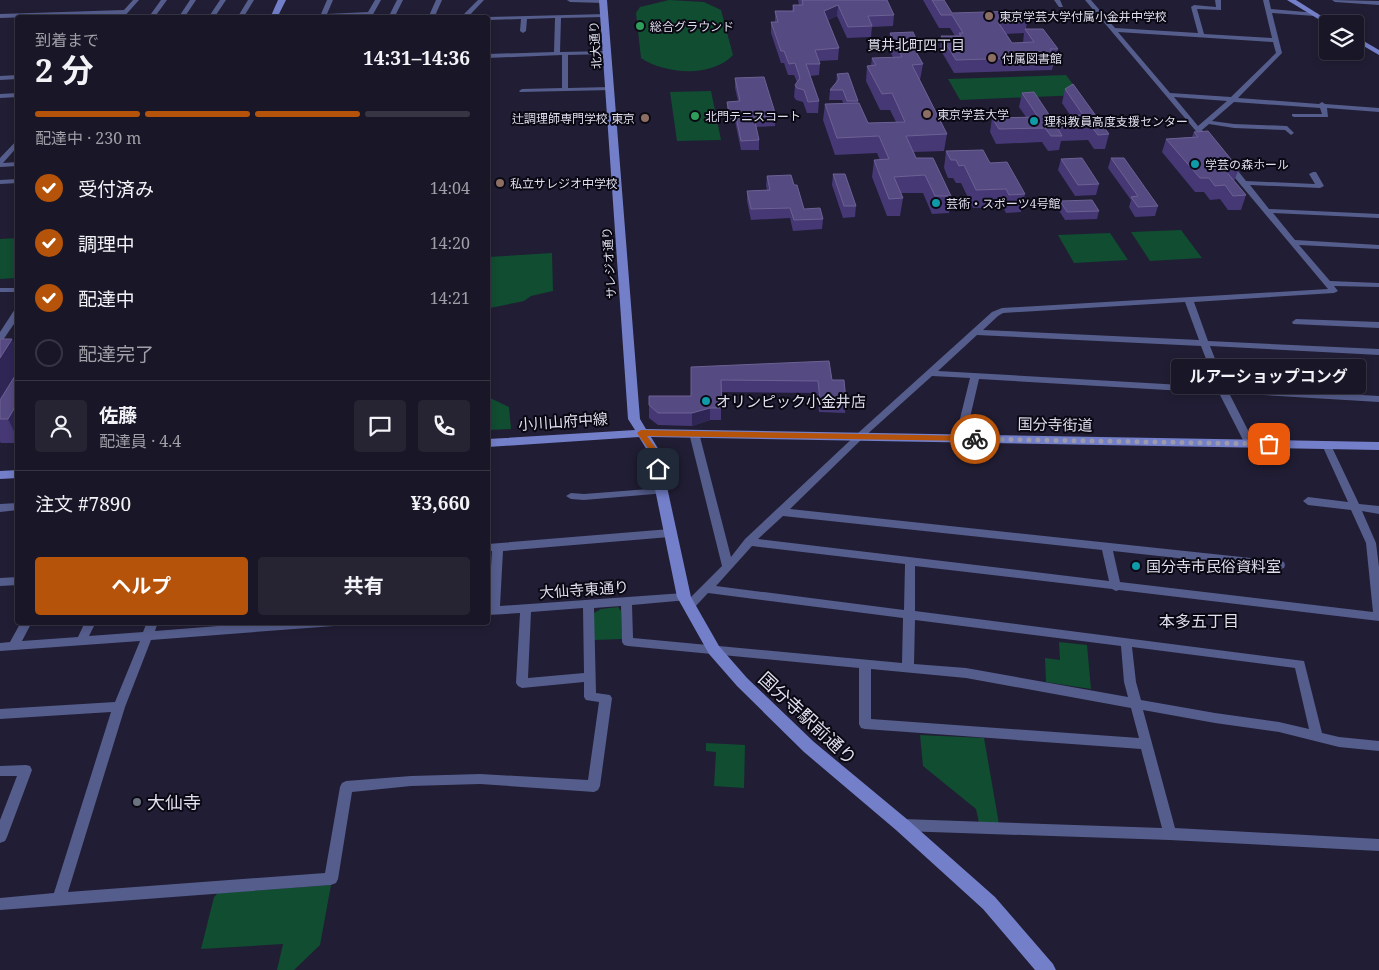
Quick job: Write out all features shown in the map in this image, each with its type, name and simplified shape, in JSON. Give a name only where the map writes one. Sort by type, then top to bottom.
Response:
[{"type":"street","points":[[124,15],[136,0],[144,0]]},
{"type":"street","points":[[153,15],[164,0]]},
{"type":"street","points":[[182,15],[193,0]]},
{"type":"street","points":[[213,15],[223,0]]},
{"type":"street","points":[[242,15],[251,0]]},
{"type":"street","points":[[274,15],[282,0]]},
{"type":"street","points":[[322,15],[330,0]]},
{"type":"street","points":[[370,15],[378,0]]},
{"type":"street","points":[[393,15],[400,0]]},
{"type":"street","points":[[432,15],[439,0]]},
{"type":"street","points":[[466,15],[481,0]]},
{"type":"street","points":[[570,0],[603,1]]},
{"type":"street","points":[[1057,0],[1061,6]]},
{"type":"street","points":[[1088,0],[1211,145]]},
{"type":"street","points":[[1202,36],[1194,7],[1219,9],[1218,0]]},
{"type":"street","points":[[1198,130],[1233,99],[1279,53],[1266,0]]},
{"type":"street","points":[[1291,0],[1319,16]]},
{"type":"street","points":[[1335,0],[1379,2]]},
{"type":"street","name":"北大通り","points":[[603,1],[610,89]]},
{"type":"street","points":[[1269,11],[1315,14]]},
{"type":"street","points":[[32,15],[126,12]]},
{"type":"street","points":[[490,18],[604,15]]},
{"type":"street","points":[[0,16],[15,16]]},
{"type":"street","points":[[557,54],[558,17]]},
{"type":"street","points":[[523,32],[524,18]]},
{"type":"street","points":[[1114,30],[1276,40]]},
{"type":"street","points":[[1364,44],[1379,53]]},
{"type":"street","points":[[490,56],[606,52]]},
{"type":"street","points":[[564,90],[565,54]]},
{"type":"street","points":[[0,78],[15,77]]},
{"type":"street","points":[[522,91],[610,89]]},
{"type":"street","name":"サレジオ通り","points":[[610,89],[634,419],[641,433]]},
{"type":"street","points":[[0,96],[15,95]]},
{"type":"street","points":[[1169,95],[1379,109]]},
{"type":"street","points":[[1294,115],[1326,116],[1323,105]]},
{"type":"street","points":[[1358,107],[1364,117]]},
{"type":"street","points":[[1207,122],[1234,126],[1287,128],[1290,133]]},
{"type":"street","points":[[0,147],[15,144]]},
{"type":"street","points":[[0,163],[15,144]]},
{"type":"street","points":[[686,602],[707,589],[728,568],[749,542],[860,436],[995,314],[1002,311],[1334,291],[1224,160]]},
{"type":"street","points":[[0,163],[15,164]]},
{"type":"street","points":[[1244,183],[1320,186],[1313,174]]},
{"type":"street","points":[[0,182],[15,181]]},
{"type":"street","points":[[1268,211],[1379,216]]},
{"type":"street","points":[[1294,242],[1379,246]]},
{"type":"street","points":[[1327,283],[1379,285]]},
{"type":"street","points":[[0,290],[15,290]]},
{"type":"street","points":[[1189,301],[1222,389],[1250,444]]},
{"type":"street","points":[[0,338],[15,316]]},
{"type":"street","points":[[1296,322],[1379,325]]},
{"type":"street","points":[[975,332],[1379,352]]},
{"type":"street","points":[[0,346],[15,345]]},
{"type":"street","points":[[930,373],[1222,389],[1379,400]]},
{"type":"street","points":[[960,439],[975,376]]},
{"type":"street","name":"国分寺街道","points":[[641,433],[1379,446]]},
{"type":"street","name":"小川山府中線","points":[[490,443],[641,433]]},
{"type":"street","name":"国分寺駅前通り","points":[[641,433],[653,450],[686,602],[714,650],[742,682],[809,747],[902,825],[989,903],[1047,970]]},
{"type":"street","points":[[694,433],[728,568]]},
{"type":"street","points":[[749,542],[1116,587],[1379,616],[1371,543],[1327,445]]},
{"type":"street","points":[[0,475],[15,474]]},
{"type":"street","points":[[570,496],[584,497],[662,491]]},
{"type":"street","points":[[1308,501],[1379,510]]},
{"type":"street","points":[[0,508],[15,506]]},
{"type":"street","points":[[782,512],[1280,566]]},
{"type":"street","points":[[491,611],[493,547],[670,533]]},
{"type":"street","points":[[1106,546],[1116,587]]},
{"type":"street","points":[[908,668],[910,561]]},
{"type":"street","points":[[0,582],[15,581]]},
{"type":"street","points":[[707,589],[1300,664],[1317,736]]},
{"type":"street","points":[[626,601],[628,642],[966,673],[1215,718],[1280,727],[1339,742],[1379,746]]},
{"type":"street","name":"大仙寺東通り","points":[[491,611],[626,601],[686,602]]},
{"type":"street","points":[[0,904],[331,879],[346,787],[411,781],[480,779],[594,786],[606,698],[590,696],[588,604]]},
{"type":"street","points":[[526,608],[522,683],[590,676]]},
{"type":"street","points":[[13,646],[25,625]]},
{"type":"street","points":[[81,641],[89,625]]},
{"type":"street","points":[[60,900],[119,707],[152,625]]},
{"type":"street","points":[[0,647],[294,625]]},
{"type":"street","points":[[1126,643],[1130,682],[1135,704],[1170,834]]},
{"type":"street","points":[[865,664],[865,724],[1145,744]]},
{"type":"street","points":[[0,714],[119,707]]},
{"type":"street","points":[[0,771],[26,770],[0,837]]},
{"type":"street","points":[[902,825],[1170,834],[1379,846]]},
{"type":"green space","points":[[669,0],[704,2],[721,10],[733,55],[713,67],[688,71],[662,68],[641,58],[636,13],[640,7]]},
{"type":"green space","points":[[1066,75],[1081,95],[960,100],[948,79]]},
{"type":"green space","name":"北門テニスコート","points":[[711,91],[721,140],[677,141],[670,92]]},
{"type":"green space","points":[[1181,230],[1202,258],[1150,261],[1131,232]]},
{"type":"green space","points":[[1110,233],[1128,260],[1074,263],[1058,235]]},
{"type":"green space","points":[[15,238],[15,278],[0,279],[0,239]]},
{"type":"green space","points":[[552,253],[553,291],[531,296],[524,301],[490,308],[490,257]]},
{"type":"green space","points":[[490,398],[509,407],[511,429],[490,430]]},
{"type":"green space","points":[[618,607],[621,611],[622,639],[594,640],[594,613],[601,609]]},
{"type":"green space","points":[[1059,642],[1087,645],[1091,689],[1046,682],[1045,658],[1060,660]]},
{"type":"green space","points":[[920,735],[984,738],[999,824],[979,823],[976,809],[923,766]]},
{"type":"green space","points":[[706,743],[745,745],[744,788],[714,786],[716,752],[706,751]]},
{"type":"green space","points":[[331,885],[320,945],[294,970],[277,970],[283,944],[201,949],[214,897],[218,893]]},
{"type":"building","points":[[802,0],[887,0],[894,15],[868,16],[872,26],[848,27],[838,5],[824,11],[839,48],[815,50],[820,64],[806,64],[819,101],[808,102],[804,90],[797,88],[795,85],[800,78],[795,63],[789,64],[784,51],[781,51],[771,22],[778,22],[775,11],[794,11],[793,5],[803,5]]},
{"type":"building","points":[[932,0],[944,0],[952,13],[1020,11],[1027,21],[998,22],[1012,43],[1034,42],[1025,29],[1043,29],[1058,49],[1050,49],[1055,57],[956,60],[941,36],[961,36],[959,33],[963,33],[952,15],[941,15]]},
{"type":"building","points":[[913,32],[918,43],[911,43],[923,64],[912,65],[947,134],[906,136],[916,158],[933,158],[951,196],[935,196],[925,175],[894,177],[903,198],[889,199],[874,160],[889,159],[879,136],[837,138],[825,104],[859,103],[868,123],[905,122],[892,93],[882,94],[867,66],[876,65],[872,58],[902,57],[890,33]]},
{"type":"building","points":[[848,73],[858,101],[847,101],[843,90],[830,90],[839,79],[837,74]]},
{"type":"building","points":[[764,77],[776,116],[754,117],[759,140],[741,141],[735,112],[729,112],[727,102],[740,101],[735,78]]},
{"type":"building","points":[[1073,84],[1109,134],[1098,135],[1091,126],[1057,127],[1062,136],[1051,136],[1045,128],[999,129],[992,118],[1038,117],[1022,93],[1034,92],[1050,116],[1083,115],[1065,89]]},
{"type":"building","points":[[1208,131],[1239,169],[1225,170],[1246,195],[1233,196],[1225,185],[1215,186],[1209,178],[1200,178],[1166,139],[1198,137],[1194,132]]},
{"type":"building","points":[[983,150],[990,163],[1007,162],[1025,194],[1009,195],[1006,189],[976,190],[964,165],[959,166],[956,160],[951,160],[946,151]]},
{"type":"building","points":[[1082,158],[1099,184],[1078,185],[1061,159]]},
{"type":"building","points":[[1111,158],[1124,158],[1158,206],[1138,207],[1131,197],[1138,196]]},
{"type":"building","points":[[833,174],[845,174],[856,206],[844,206]]},
{"type":"building","points":[[791,175],[794,185],[797,185],[804,209],[820,208],[823,219],[794,220],[790,208],[751,209],[747,191],[770,190],[767,176]]},
{"type":"building","points":[[1092,200],[1099,211],[1067,212],[1060,201]]},
{"type":"building","points":[[0,339],[12,339],[0,358]]},
{"type":"building","points":[[829,361],[832,380],[844,380],[846,401],[820,400],[818,381],[721,380],[722,408],[710,408],[692,413],[658,413],[649,405],[649,396],[691,396],[691,367]]},
{"type":"building","points":[[15,376],[15,407],[8,419],[0,419],[0,400]]},
{"type":"way so far","points":[[975,439],[1269,444]]},
{"type":"place","name":"東京学芸大学付属小金井中学校","points":[[989,16]]},
{"type":"place","name":"総合グラウンド","points":[[640,26]]},
{"type":"place","name":"付属図書館","points":[[992,58]]},
{"type":"place","name":"東京学芸大学","points":[[927,114]]},
{"type":"place","name":"北門テニスコート","points":[[695,116]]},
{"type":"place","name":"辻調理師専門学校 東京","points":[[645,118]]},
{"type":"place","name":"理科教員高度支援センター","points":[[1034,121]]},
{"type":"place","name":"学芸の森ホール","points":[[1195,164]]},
{"type":"place","name":"私立サレジオ中学校","points":[[500,183]]},
{"type":"place","name":"芸術・スポーツ4号館","points":[[936,203]]},
{"type":"place","name":"オリンピック小金井店","points":[[706,401]]},
{"type":"place","name":"ルアーショップコング","points":[[1269,444]]},
{"type":"place","name":"国分寺市民俗資料室","points":[[1136,566]]},
{"type":"place","name":"大仙寺","points":[[137,802]]},
{"type":"district","name":"貫井北町四丁目","points":[[916,44]]},
{"type":"district","name":"本多五丁目","points":[[1199,621]]},
{"type":"route","points":[[658,469],[653,450],[641,433],[975,439]]}]
